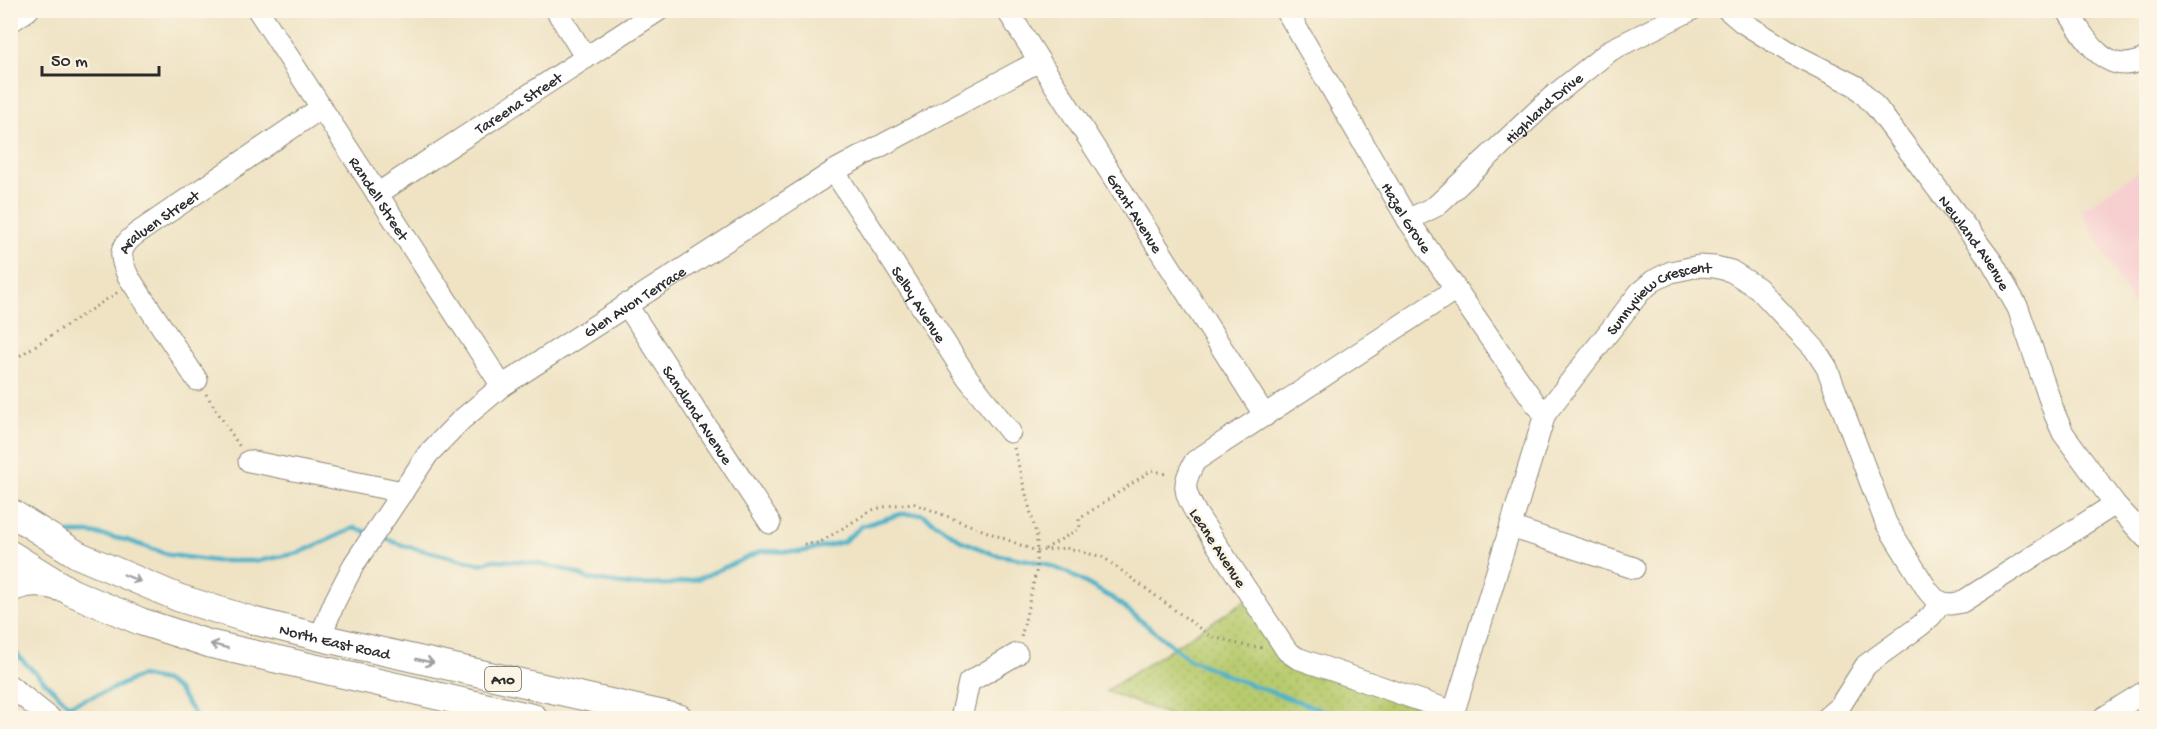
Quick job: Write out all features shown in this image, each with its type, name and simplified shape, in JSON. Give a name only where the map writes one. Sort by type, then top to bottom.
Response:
[{"type":"main road","name":"North East Road","points":[[10,512],[78,555],[179,598],[254,621],[320,637],[679,718]]},
{"type":"main road","points":[[12,558],[33,554],[78,555]]},
{"type":"main road","name":"North East Road","points":[[12,558],[71,591],[142,622],[210,644],[534,718]]},
{"type":"main road","points":[[10,590],[19,585],[35,582],[71,591]]},
{"type":"main road","points":[[276,660],[309,646],[320,637],[330,654],[370,682]]},
{"type":"street","points":[[10,21],[28,10]]},
{"type":"street","name":"Randell Street","points":[[258,10],[502,386]]},
{"type":"street","points":[[556,10],[586,58]]},
{"type":"street","name":"Tareena Street","points":[[377,194],[659,10]]},
{"type":"street","name":"Grant Avenue","points":[[1007,10],[1265,416]]},
{"type":"street","name":"Hazel Grove","points":[[1286,10],[1408,220],[1535,403],[1545,414]]},
{"type":"street","name":"Highland Drive","points":[[1408,220],[1436,206],[1552,97],[1611,50],[1691,10]]},
{"type":"street","name":"Newland Avenue","points":[[1728,10],[1742,22],[1791,53],[1856,86],[1877,108],[1992,262],[2018,308],[2063,433],[2115,504],[2146,538]]},
{"type":"street","points":[[2067,10],[2088,43],[2108,61],[2125,65],[2146,58]]},
{"type":"street","name":"Glen Avon Terrace","points":[[320,637],[354,564],[428,454],[460,421],[502,386],[834,171],[1039,61]]},
{"type":"street","name":"Araluen Street","points":[[197,380],[122,262],[121,251],[125,242],[321,108]]},
{"type":"street","name":"Selby Avenue","points":[[834,171],[967,377],[1010,432]]},
{"type":"street","name":"Sunnyview Crescent","points":[[1453,715],[1545,414],[1640,292],[1653,281],[1671,272],[1694,266],[1716,267],[1738,274],[1751,282],[1821,357],[1838,392],[1890,531],[1928,591],[1940,602]]},
{"type":"street","points":[[1185,481],[1195,461],[1456,289]]},
{"type":"street","name":"Sandland Avenue","points":[[626,304],[770,523]]},
{"type":"street","points":[[249,461],[403,492]]},
{"type":"street","name":"Leane Avenue","points":[[1185,481],[1186,495],[1196,513],[1287,651]]},
{"type":"street","points":[[1826,718],[1840,706],[1866,665],[1922,625],[1940,602],[1951,604],[1962,602],[2115,504]]},
{"type":"street","points":[[1511,527],[1634,568]]},
{"type":"street","points":[[1287,651],[1297,658],[1453,715]]},
{"type":"street","points":[[961,718],[969,682],[1017,654]]},
{"type":"street","points":[[10,686],[50,718]]},
{"type":"street","points":[[2103,718],[2146,691]]},
{"type":"path","points":[[10,362],[133,282]]},
{"type":"path","points":[[197,380],[249,461]]},
{"type":"path","points":[[1010,432],[1037,537],[1036,572],[1017,654]]},
{"type":"path","points":[[1043,550],[1080,528],[1079,519],[1152,470],[1185,481]]},
{"type":"path","points":[[804,543],[819,543],[872,510],[913,503],[1036,551],[1066,548],[1104,557],[1210,636],[1242,645],[1287,651]]},
{"type":"shaded area","points":[[2146,166],[2146,330],[2081,210]]},
{"type":"green space","points":[[1251,597],[1287,651],[1452,718],[1177,718],[1106,691]]},
{"type":"waterway","points":[[381,537],[405,546],[480,564],[494,560],[529,562],[567,570],[589,579],[629,585],[670,584],[698,579],[762,551],[800,552],[843,542],[862,526],[901,514],[922,514],[962,541],[993,554],[1043,563],[1068,573],[1114,599],[1189,659],[1238,680],[1344,718]]},
{"type":"waterway","points":[[69,533],[91,533],[126,540],[170,555],[215,561],[258,561],[299,553],[354,528],[367,532]]},
{"type":"waterway","points":[[10,645],[21,659],[69,705],[140,676],[165,681],[178,690],[197,718]]}]
